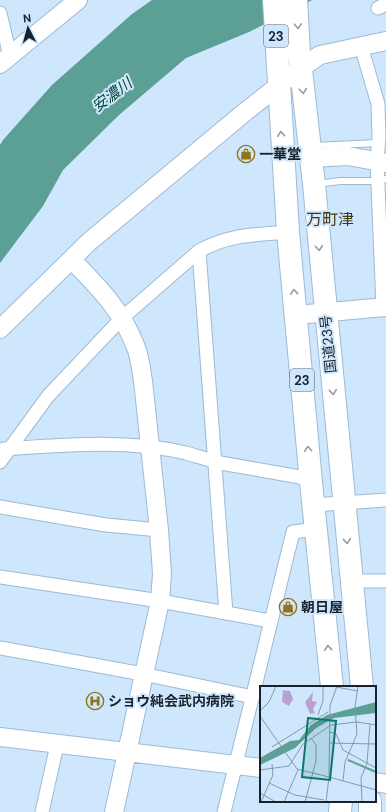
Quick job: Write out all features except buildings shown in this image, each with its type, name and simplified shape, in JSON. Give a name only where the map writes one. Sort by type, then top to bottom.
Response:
[{"type":"highway","name":"国道23号","points":[[274,0],[288,232],[313,505],[332,686]]},
{"type":"highway","name":"国道23号","points":[[296,0],[300,60],[314,184],[325,312],[362,686]]},
{"type":"highway","points":[[340,812],[341,802]]},
{"type":"street","points":[[5,60],[78,0]]},
{"type":"street","points":[[0,13],[5,60]]},
{"type":"street","points":[[0,329],[90,241],[300,60],[386,41]]},
{"type":"street","points":[[296,315],[385,307],[382,162],[378,142],[378,104],[361,46]]},
{"type":"street","points":[[310,152],[348,156],[382,162]]},
{"type":"street","points":[[0,462],[5,449],[48,396],[122,318],[199,251],[213,243],[230,238],[288,232]]},
{"type":"street","points":[[199,251],[226,613]]},
{"type":"street","points":[[72,260],[106,296],[122,318],[135,345],[139,359],[159,530],[162,574],[160,601],[114,812]]},
{"type":"street","points":[[5,449],[78,444],[150,446],[164,448],[214,462],[300,477],[311,482]]},
{"type":"street","points":[[313,505],[386,500]]},
{"type":"street","points":[[0,507],[106,525],[159,530]]},
{"type":"street","points":[[224,812],[293,532],[316,529]]},
{"type":"street","points":[[0,577],[160,601],[270,621]]},
{"type":"street","points":[[351,582],[386,581]]},
{"type":"street","points":[[0,648],[144,674],[253,697]]},
{"type":"street","points":[[0,737],[57,745],[260,768]]},
{"type":"street","points":[[42,812],[57,745]]},
{"type":"street","points":[[376,782],[386,784]]},
{"type":"lane","points":[[310,152],[378,142]]},
{"type":"lane","points":[[314,184],[340,181],[382,180]]},
{"type":"water","name":"安濃川","points":[[152,0],[312,0],[249,32],[186,58],[119,115],[63,170],[43,206],[0,263],[0,145],[52,85],[132,14]]},
{"type":"place","name":"一華堂","points":[[246,154]]},
{"type":"place","name":"朝日屋","points":[[288,607]]},
{"type":"place","name":"ショウ純会武内病院","points":[[95,701]]},
{"type":"district","name":"万町津","points":[[330,219]]}]
